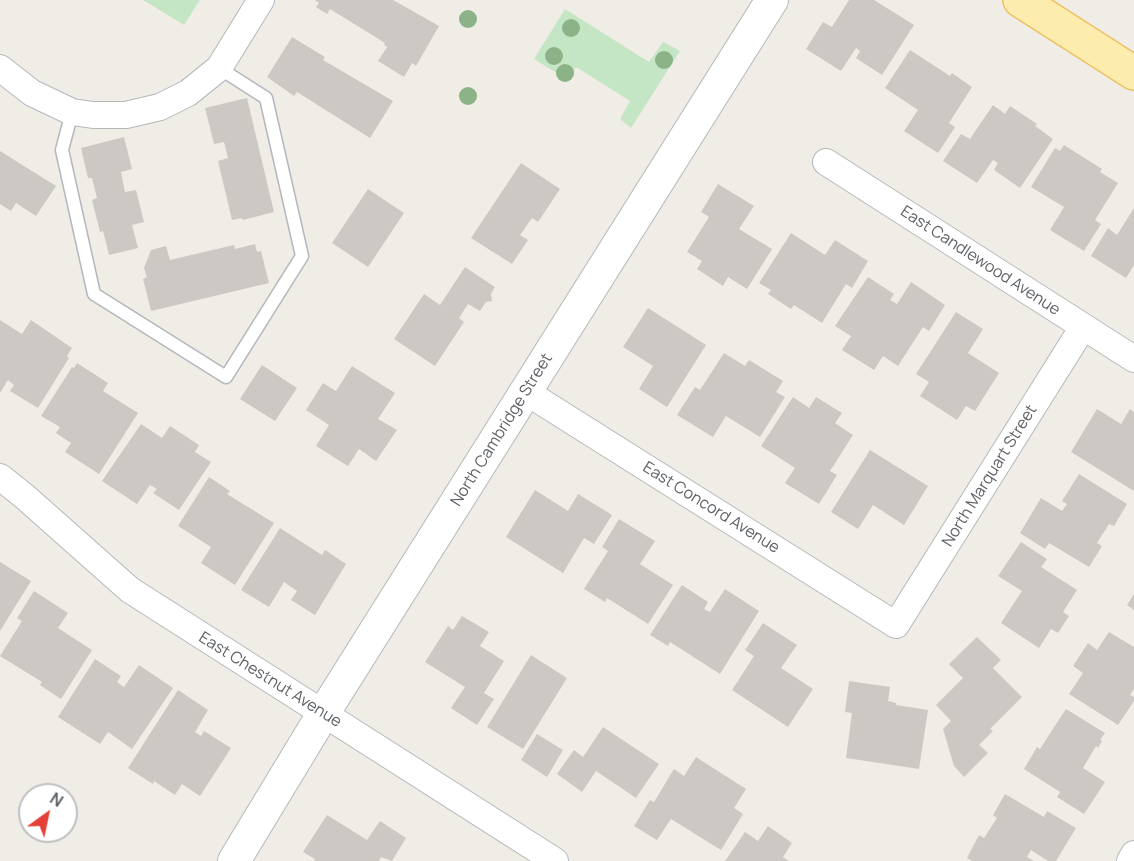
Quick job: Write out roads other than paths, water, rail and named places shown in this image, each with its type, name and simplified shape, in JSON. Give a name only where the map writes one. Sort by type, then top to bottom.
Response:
[{"type":"main road","points":[[1020,0],[1134,73]]},
{"type":"street","points":[[0,68],[32,93],[72,112],[93,115],[126,115],[160,107],[188,93],[219,68],[261,0]]},
{"type":"street","name":"North Cambridge Street","points":[[234,861],[323,714],[772,0]]},
{"type":"street","name":"East Candlewood Avenue","points":[[826,162],[1134,360]]},
{"type":"street","name":"North Marquart Street","points":[[896,625],[1083,327]]},
{"type":"street","name":"East Concord Avenue","points":[[526,392],[896,625]]},
{"type":"street","name":"East Chestnut Avenue","points":[[0,477],[130,590],[555,861]]},
{"type":"street","points":[[1130,861],[1134,854]]},
{"type":"lane","points":[[72,112],[62,150],[94,294],[226,376],[302,256],[266,98],[219,68]]}]
